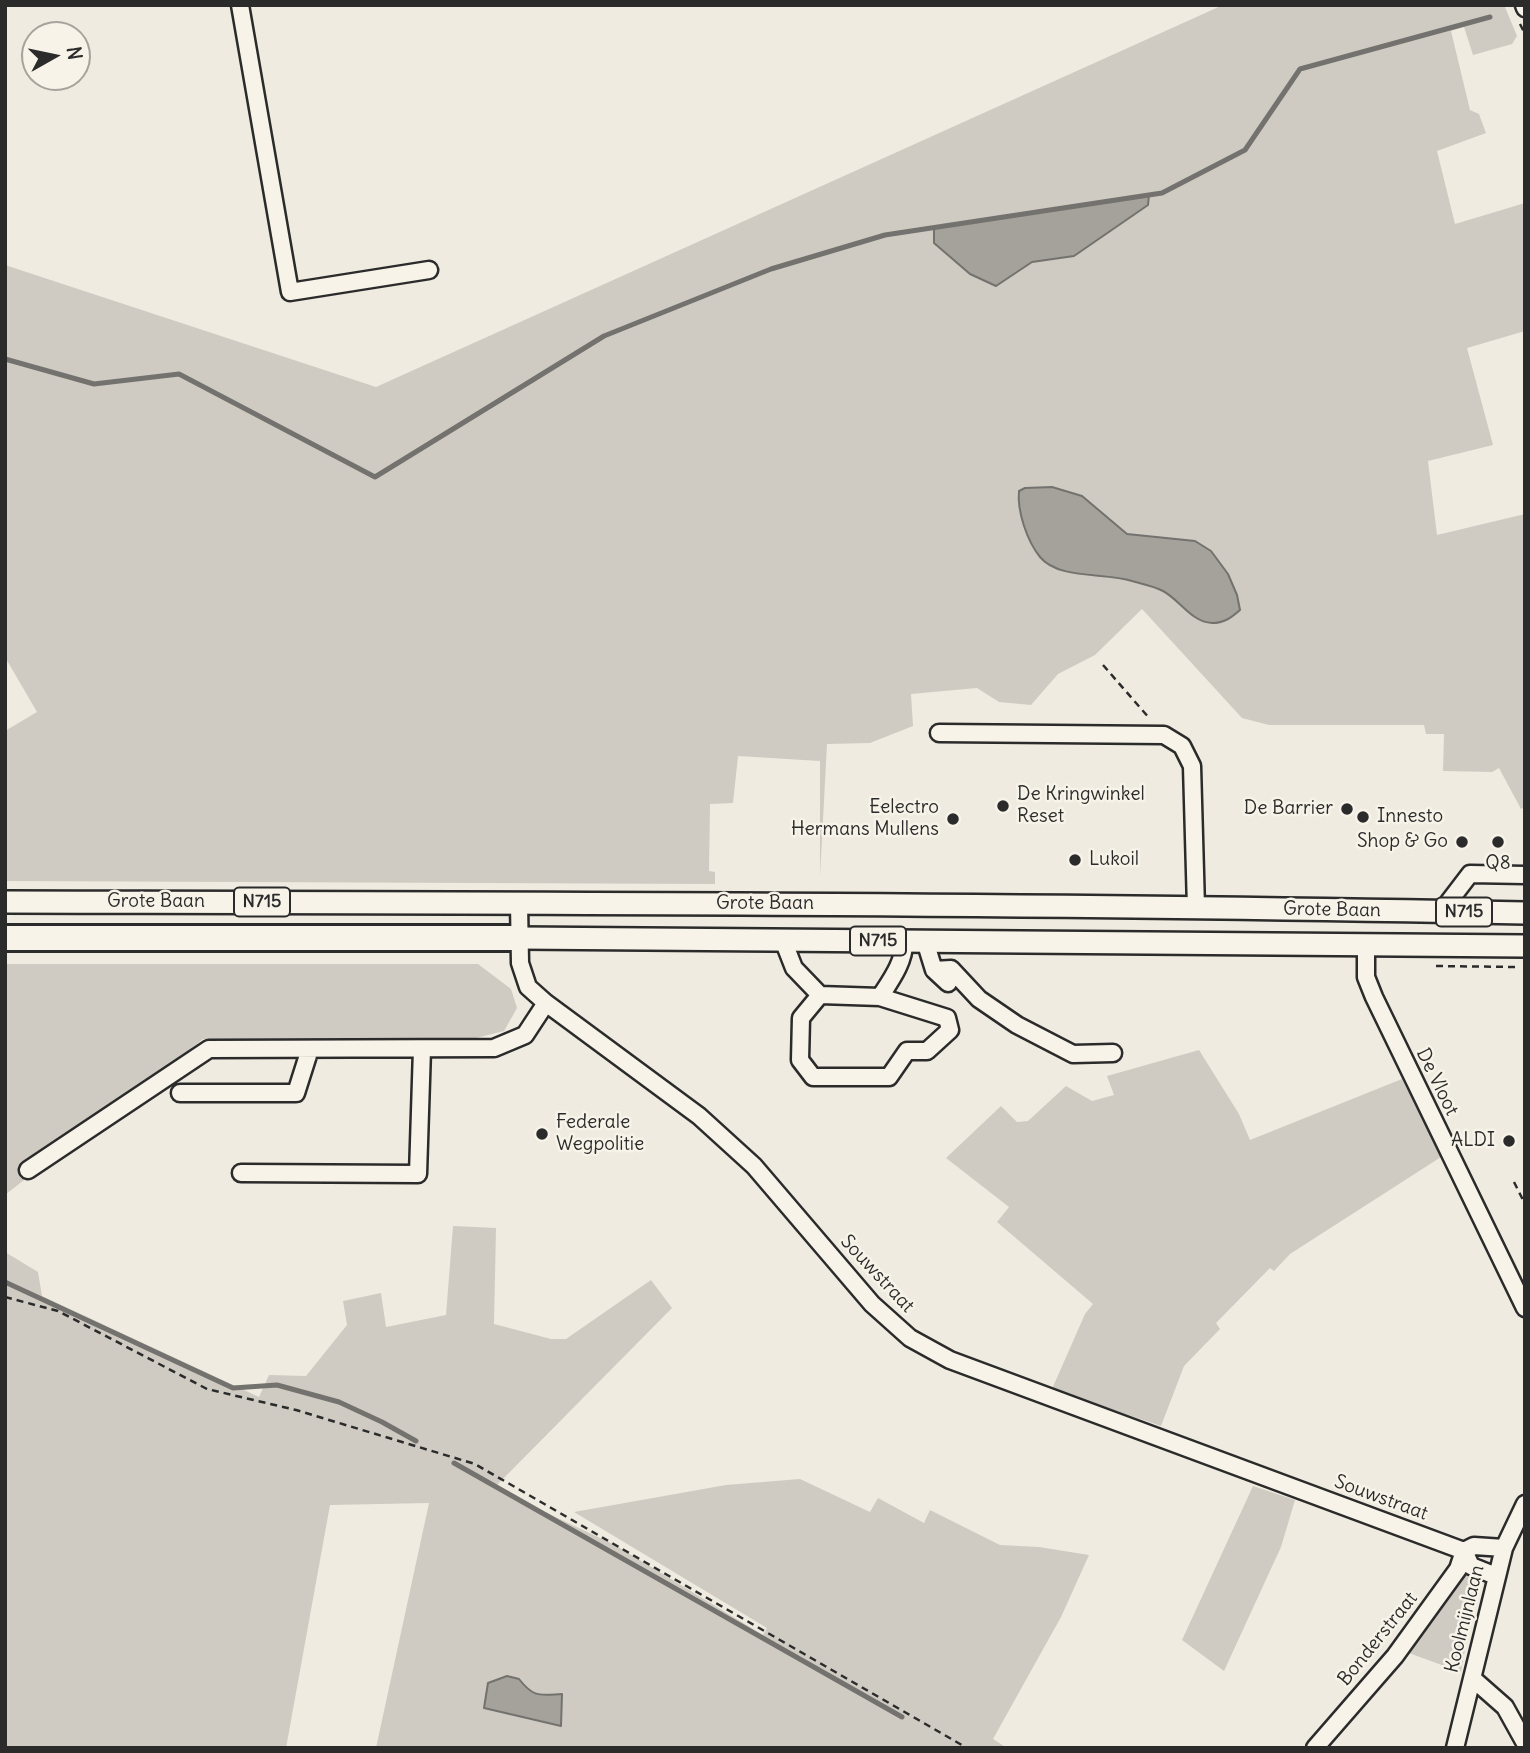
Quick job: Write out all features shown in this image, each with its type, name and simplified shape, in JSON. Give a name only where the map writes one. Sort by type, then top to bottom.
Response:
[{"type":"highway","name":"Grote Baan","points":[[5,939],[519,938]]},
{"type":"main road","name":"Grote Baan","points":[[5,902],[1196,908],[1525,914]]},
{"type":"main road","name":"Grote Baan","points":[[519,938],[1525,946]]},
{"type":"street","points":[[240,5],[290,292],[429,270]]},
{"type":"street","points":[[939,733],[1164,735],[1182,746],[1192,766],[1196,908]]},
{"type":"street","points":[[1441,912],[1470,874],[1525,875]]},
{"type":"street","name":"Souwstraat","points":[[519,903],[520,963],[528,988],[699,1116],[754,1166],[872,1304],[893,1324],[920,1343],[950,1360],[1464,1551],[1471,1566],[1496,1576]]},
{"type":"street","points":[[783,940],[794,968],[820,995],[880,997],[947,1018],[950,1030],[927,1051],[907,1051],[889,1077],[813,1077],[800,1060],[801,1018],[820,995]]},
{"type":"street","points":[[880,997],[891,981],[904,951],[915,941],[934,970],[948,983]]},
{"type":"street","name":"De Vloot","points":[[1366,944],[1366,977],[1374,997],[1525,1308]]},
{"type":"street","points":[[934,970],[951,969],[979,999],[998,1014],[1073,1054],[1113,1053]]},
{"type":"street","points":[[28,1170],[209,1049],[494,1048],[525,1035],[546,1003]]},
{"type":"street","points":[[180,1093],[296,1093],[310,1049]]},
{"type":"street","points":[[241,1173],[418,1174],[422,1049]]},
{"type":"street","name":"Koolmijnlaan","points":[[1455,1748],[1504,1548],[1525,1504]]},
{"type":"street","name":"Souwstraat","points":[[1464,1551],[1474,1546],[1504,1548]]},
{"type":"street","name":"Bonderstraat","points":[[1315,1748],[1395,1656],[1458,1569],[1464,1551]]},
{"type":"street","points":[[1472,1678],[1505,1707],[1525,1742]]},
{"type":"path","points":[[1103,665],[1164,735]]},
{"type":"path","points":[[1514,1182],[1525,1204]]},
{"type":"path","points":[[5,1297],[58,1311],[207,1389],[296,1410],[475,1464],[967,1748]]},
{"type":"shaded area","points":[[1223,5],[1502,5],[1517,36],[1512,44],[1473,55],[1464,27],[1451,31],[1470,110],[1479,114],[1486,133],[1437,151],[1455,224],[1525,203],[1525,331],[1467,348],[1493,445],[1428,461],[1437,535],[1525,514],[1525,807],[1521,809],[1499,768],[1492,772],[1443,771],[1444,734],[1426,734],[1424,725],[1269,725],[1242,718],[1142,609],[1095,655],[1058,674],[1031,705],[999,702],[977,688],[911,694],[913,726],[870,743],[827,744],[820,876],[820,761],[738,756],[733,803],[710,804],[709,871],[715,872],[715,884],[5,881],[5,731],[37,712],[5,657],[5,265],[376,387]]},
{"type":"shaded area","points":[[1149,195],[1148,205],[1074,256],[1032,262],[996,286],[970,274],[934,243],[934,228]]},
{"type":"shaded area","points":[[1052,487],[1082,496],[1127,534],[1195,541],[1211,551],[1228,574],[1240,610],[1224,621],[1205,622],[1156,588],[1121,578],[1070,572],[1048,564],[1035,550],[1027,534],[1021,516],[1019,491],[1025,488]]},
{"type":"shaded area","points":[[5,964],[478,964],[511,989],[517,1008],[504,1031],[476,1038],[203,1039],[5,1195]]},
{"type":"shaded area","points":[[1199,1050],[1239,1114],[1250,1140],[1402,1079],[1441,1157],[1290,1254],[1274,1271],[1270,1268],[1216,1323],[1220,1329],[1184,1366],[1161,1426],[1052,1389],[1085,1314],[1093,1304],[997,1222],[1009,1207],[946,1158],[1001,1106],[1017,1122],[1028,1121],[1066,1086],[1092,1101],[1114,1095],[1107,1076]]},
{"type":"shaded area","points":[[453,1226],[496,1228],[494,1324],[551,1339],[566,1339],[651,1280],[672,1308],[494,1488],[615,1545],[763,1635],[767,1628],[574,1512],[726,1485],[800,1479],[870,1512],[878,1498],[924,1523],[930,1510],[1000,1545],[1039,1547],[1089,1555],[1061,1617],[993,1739],[1007,1748],[376,1748],[429,1503],[330,1505],[286,1748],[5,1748],[5,1252],[38,1272],[42,1296],[259,1397],[269,1375],[306,1376],[347,1325],[343,1301],[381,1293],[386,1327],[446,1315]]},
{"type":"shaded area","points":[[1253,1486],[1295,1500],[1281,1547],[1224,1671],[1182,1640]]},
{"type":"shaded area","points":[[1467,1574],[1474,1577],[1476,1588],[1461,1672],[1406,1652],[1459,1578]]},
{"type":"shaded area","points":[[507,1676],[519,1679],[538,1694],[562,1694],[561,1726],[484,1708],[488,1683]]},
{"type":"waterway","points":[[5,359],[94,384],[179,374],[375,477],[604,336],[771,269],[885,235],[1162,193],[1245,150],[1300,69],[1490,17]]},
{"type":"waterway","points":[[5,1282],[233,1388],[277,1385],[339,1402],[416,1441]]},
{"type":"waterway","points":[[454,1463],[902,1717]]},
{"type":"place","name":"De Kringwinkel Reset","points":[[1003,806]]},
{"type":"place","name":"De Barrier","points":[[1347,809]]},
{"type":"place","name":"Innesto","points":[[1363,817]]},
{"type":"place","name":"Eelectro Hermans Mullens","points":[[953,819]]},
{"type":"place","name":"Shop & Go","points":[[1462,842]]},
{"type":"place","name":"Q8","points":[[1498,842]]},
{"type":"place","name":"Lukoil","points":[[1075,860]]},
{"type":"place","name":"Federale Wegpolitie","points":[[542,1134]]},
{"type":"place","name":"ALDI","points":[[1509,1141]]}]
